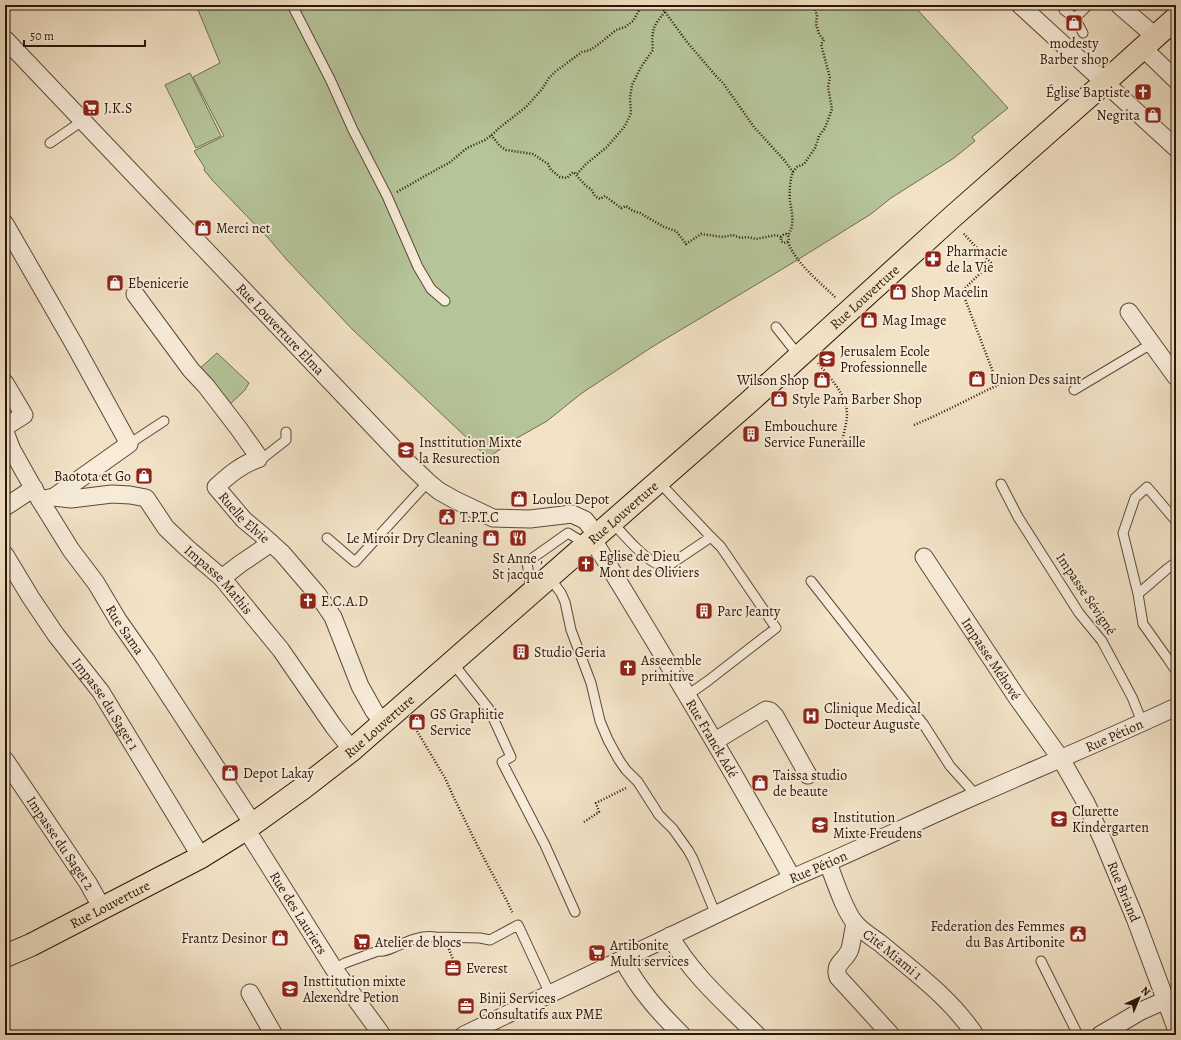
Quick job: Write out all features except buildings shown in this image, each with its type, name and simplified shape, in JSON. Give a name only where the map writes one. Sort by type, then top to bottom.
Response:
[{"type":"main road","name":"Rue Louverture","points":[[5,956],[31,945],[201,857],[250,826],[352,750],[548,578],[598,541],[658,481],[749,402],[950,219],[1176,18]]},
{"type":"street","points":[[1020,5],[1176,148]]},
{"type":"street","points":[[1119,5],[1149,42],[1176,80]]},
{"type":"street","name":"Rue Louverture Elma","points":[[5,39],[407,462],[428,482],[439,491],[455,500],[493,518],[530,519],[572,514],[585,520],[598,541]]},
{"type":"street","points":[[5,224],[129,444],[42,495],[5,507]]},
{"type":"street","points":[[135,294],[190,370],[206,386],[239,429],[258,456],[258,459]]},
{"type":"street","points":[[1129,312],[1176,377]]},
{"type":"street","points":[[5,383],[24,415],[5,427]]},
{"type":"street","name":"Rue Sama","points":[[5,432],[12,450],[42,495],[71,550],[96,583],[118,620],[146,660],[250,826]]},
{"type":"street","name":"Ruelle Elvie","points":[[258,459],[248,462],[229,475],[216,487],[244,520],[282,553],[318,595],[333,617],[360,686],[374,711],[383,723]]},
{"type":"street","name":"Impasse Mathis","points":[[42,495],[71,499],[112,494],[146,498],[166,528],[222,578],[281,650],[334,727],[352,750]]},
{"type":"street","name":"Rue Franck Adé","points":[[598,541],[764,826],[792,878]]},
{"type":"street","points":[[222,578],[271,543]]},
{"type":"street","name":"Impasse du Saget 1","points":[[5,556],[56,635],[101,692],[201,857]]},
{"type":"street","name":"Impasse Méhové","points":[[924,557],[1018,699],[1061,759]]},
{"type":"street","name":"Rue Pétion","points":[[464,1035],[792,878],[1176,707]]},
{"type":"street","points":[[715,741],[766,710],[770,711],[775,716],[808,775]]},
{"type":"street","name":"Rue Briand","points":[[1061,759],[1086,803],[1104,843],[1135,918],[1176,1028]]},
{"type":"street","name":"Impasse du Saget 2","points":[[5,760],[88,883],[102,908]]},
{"type":"street","name":"Rue des Lauriers","points":[[250,826],[334,969],[382,1035]]},
{"type":"street","name":"Cité Miami 1","points":[[828,863],[847,910],[855,924],[922,978],[950,1004],[975,1035]]},
{"type":"street","points":[[855,924],[849,951],[840,962],[836,972],[838,977],[891,1035]]},
{"type":"street","points":[[670,936],[676,948],[690,967],[757,1035]]},
{"type":"street","points":[[623,960],[632,978],[658,1010],[682,1035]]},
{"type":"street","points":[[250,993],[274,1035]]},
{"type":"street","points":[[1100,1035],[1141,1011],[1166,1000]]},
{"type":"lane","points":[[292,5],[387,196],[418,267],[431,289],[445,301]]},
{"type":"lane","points":[[1076,18],[1088,5]]},
{"type":"lane","points":[[1064,10],[1076,18],[1084,33]]},
{"type":"lane","points":[[50,143],[82,120]]},
{"type":"lane","points":[[776,327],[803,352]]},
{"type":"lane","points":[[1074,390],[1151,344]]},
{"type":"lane","points":[[129,444],[164,421]]},
{"type":"lane","points":[[258,459],[263,458],[286,440],[286,432]]},
{"type":"lane","points":[[658,481],[721,547],[776,628],[688,695]]},
{"type":"lane","points":[[327,538],[355,562],[428,482]]},
{"type":"lane","name":"Impasse Sévigné","points":[[1001,484],[1018,517],[1079,614],[1102,641],[1132,697],[1142,722]]},
{"type":"lane","points":[[1176,520],[1146,487],[1135,498],[1123,533],[1138,594],[1142,624],[1176,671]]},
{"type":"lane","points":[[531,593],[527,562],[568,533],[598,541],[635,546],[650,561],[660,566],[668,566],[711,537]]},
{"type":"lane","points":[[1138,594],[1176,562]]},
{"type":"lane","points":[[548,578],[561,593],[565,602],[571,630],[591,683],[596,709],[604,732],[626,770],[638,782],[659,815],[673,829],[688,850],[716,915]]},
{"type":"lane","points":[[811,581],[924,725],[950,766],[976,795]]},
{"type":"lane","points":[[452,662],[489,709],[511,757],[502,762],[545,845],[575,912]]},
{"type":"lane","points":[[334,969],[371,953],[378,951],[383,952],[407,942],[428,936],[480,938],[490,940],[518,925],[550,994]]},
{"type":"lane","points":[[1041,961],[1078,1035]]},
{"type":"path","points":[[387,196],[396,193],[441,168],[467,148],[485,140],[526,108],[556,71],[582,52],[590,50],[616,30],[625,27],[633,21],[642,5]]},
{"type":"path","points":[[660,5],[674,22],[687,42],[723,83],[754,127],[793,172]]},
{"type":"path","points":[[814,5],[817,16],[816,24],[819,34],[824,40],[821,44],[830,78],[828,87],[832,109],[815,148],[804,164],[797,167],[791,176],[790,201],[792,225],[788,235],[788,242],[800,262],[849,311]]},
{"type":"path","points":[[576,175],[586,164],[607,147],[625,126],[631,113],[630,98],[632,85],[653,50],[651,38],[657,22],[665,12]]},
{"type":"path","points":[[491,135],[500,146],[506,150],[533,154],[548,164],[551,170],[560,177],[567,178],[574,172],[586,186],[591,189],[595,196],[600,199],[605,196],[621,208],[626,206],[633,211],[640,212],[651,220],[676,232],[686,244],[701,234],[723,237],[733,235],[740,238],[747,237],[756,240],[776,235],[781,237],[786,234],[788,235]]},
{"type":"path","points":[[914,425],[998,385],[962,291],[990,263],[950,219]]},
{"type":"path","points":[[781,237],[782,242],[788,242]]},
{"type":"path","points":[[803,352],[839,389],[846,405],[847,418],[841,445]]},
{"type":"path","points":[[416,731],[446,778],[478,847],[518,925]]},
{"type":"path","points":[[584,822],[600,812],[596,803],[638,782]]},
{"type":"path","points":[[445,937],[458,973]]},
{"type":"green space","points":[[196,5],[913,5],[1008,108],[972,137],[975,141],[954,158],[891,198],[871,214],[652,347],[582,393],[547,421],[510,442],[488,458],[352,329],[204,170],[205,168],[194,151],[224,136],[193,77],[220,63]]},
{"type":"green space","points":[[190,73],[221,136],[196,148],[165,85]]},
{"type":"green space","points":[[217,353],[249,383],[245,390],[227,407],[198,370]]},
{"type":"place","name":"modesty Barber shop","points":[[1074,23]]},
{"type":"place","name":"Église Baptiste","points":[[1143,92]]},
{"type":"place","name":"J.K.S","points":[[91,108]]},
{"type":"place","name":"Negrita","points":[[1153,115]]},
{"type":"place","name":"Merci net","points":[[203,228]]},
{"type":"place","name":"Pharmacie de la Vie","points":[[933,259]]},
{"type":"place","name":"Ebenicerie","points":[[115,283]]},
{"type":"place","name":"Shop Macelin","points":[[898,292]]},
{"type":"place","name":"Mag Image","points":[[869,320]]},
{"type":"place","name":"Jerusalem Ecole Professionnelle","points":[[827,359]]},
{"type":"place","name":"Union Des saint","points":[[977,379]]},
{"type":"place","name":"Wilson Shop","points":[[822,380]]},
{"type":"place","name":"Style Pam Barber Shop","points":[[779,399]]},
{"type":"place","name":"Embouchure Service Funeraille","points":[[751,434]]},
{"type":"place","name":"Insttitution Mixte la Resurection","points":[[406,450]]},
{"type":"place","name":"Baotota et Go","points":[[144,476]]},
{"type":"place","name":"Loulou Depot","points":[[519,499]]},
{"type":"place","name":"T.P.T.C","points":[[447,517]]},
{"type":"place","name":"Le Miroir Dry Cleaning","points":[[491,538]]},
{"type":"place","name":"St Anne , St jacque","points":[[518,538]]},
{"type":"place","name":"Eglise de Dieu Mont des Oliviers","points":[[586,564]]},
{"type":"place","name":"E.C.A.D","points":[[308,601]]},
{"type":"place","name":"Parc Jeanty","points":[[704,611]]},
{"type":"place","name":"Studio Geria","points":[[521,652]]},
{"type":"place","name":"Asseemble primitive","points":[[628,668]]},
{"type":"place","name":"Clinique Medical Docteur Auguste","points":[[811,716]]},
{"type":"place","name":"GS Graphitie Service","points":[[417,722]]},
{"type":"place","name":"Depot Lakay","points":[[230,773]]},
{"type":"place","name":"Taissa studio de beaute","points":[[760,783]]},
{"type":"place","name":"Clurette Kindergarten","points":[[1059,819]]},
{"type":"place","name":"Institution Mixte Freudens","points":[[820,825]]},
{"type":"place","name":"Federation des Femmes du Bas Artibonite","points":[[1078,934]]},
{"type":"place","name":"Frantz Desinor","points":[[280,938]]},
{"type":"place","name":"Atelier de blocs","points":[[362,942]]},
{"type":"place","name":"Artibonite Multi services","points":[[597,953]]},
{"type":"place","name":"Everest","points":[[453,968]]},
{"type":"place","name":"Insttitution mixte Alexendre Petion","points":[[290,989]]},
{"type":"place","name":"Binji Services Consultatifs aux PME","points":[[466,1006]]}]
